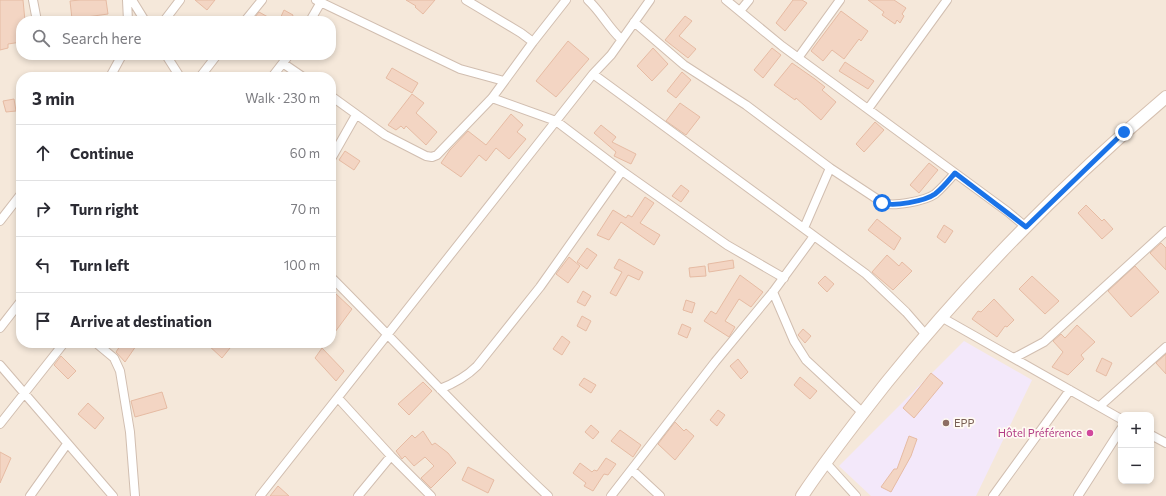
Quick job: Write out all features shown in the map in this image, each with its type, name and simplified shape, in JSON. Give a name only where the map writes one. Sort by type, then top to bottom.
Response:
[{"type":"main road","points":[[802,496],[863,413],[941,317],[988,265],[1124,132],[1166,97]]},
{"type":"street","points":[[33,0],[36,16]]},
{"type":"street","points":[[127,0],[128,16]]},
{"type":"street","points":[[132,0],[141,16]]},
{"type":"street","points":[[168,16],[180,0]]},
{"type":"street","points":[[249,16],[262,0]]},
{"type":"street","points":[[466,0],[508,25],[532,42]]},
{"type":"street","points":[[336,100],[385,135],[426,156],[432,157],[437,155],[492,98],[532,42],[566,0]]},
{"type":"street","points":[[588,0],[598,10],[609,27],[622,39]]},
{"type":"street","points":[[260,496],[593,74],[611,55],[650,0]]},
{"type":"street","points":[[726,0],[798,58],[1026,227]]},
{"type":"street","points":[[740,11],[748,0]]},
{"type":"street","points":[[798,58],[840,0]]},
{"type":"street","points":[[868,109],[948,0]]},
{"type":"street","points":[[312,16],[319,1],[460,69],[504,81]]},
{"type":"street","points":[[634,22],[684,64],[746,105],[870,196],[889,205],[931,196],[955,173]]},
{"type":"street","points":[[113,72],[119,60]]},
{"type":"street","points":[[169,60],[177,72]]},
{"type":"street","points":[[204,72],[213,60]]},
{"type":"street","points":[[277,72],[286,60]]},
{"type":"street","points":[[284,64],[296,72]]},
{"type":"street","points":[[593,74],[804,228],[880,286],[926,335]]},
{"type":"street","points":[[492,98],[556,121],[622,172],[727,245],[784,278]]},
{"type":"street","points":[[336,150],[356,115]]},
{"type":"street","points":[[804,228],[830,168]]},
{"type":"street","points":[[440,388],[457,382],[468,375],[477,366],[540,288],[622,172]]},
{"type":"street","points":[[0,221],[16,200]]},
{"type":"street","points":[[1014,358],[1044,342],[1166,230]]},
{"type":"street","points":[[611,496],[784,278],[814,236]]},
{"type":"street","points":[[336,282],[388,334],[426,376],[440,388],[512,462],[548,496]]},
{"type":"street","points":[[773,292],[794,341],[806,360],[863,413]]},
{"type":"street","points":[[0,328],[16,307]]},
{"type":"street","points":[[941,317],[1118,417]]},
{"type":"street","points":[[1100,406],[1166,347]]},
{"type":"street","points":[[0,424],[60,348]]},
{"type":"street","points":[[102,348],[114,358],[120,371],[130,432],[135,496]]},
{"type":"street","points":[[0,365],[113,496]]},
{"type":"street","points":[[992,496],[1070,390]]},
{"type":"street","points":[[338,398],[391,456],[431,496]]},
{"type":"street","points":[[1078,496],[1118,434]]},
{"type":"street","points":[[1154,437],[1166,443]]},
{"type":"street","points":[[30,496],[67,444]]},
{"type":"street","points":[[358,496],[391,456]]},
{"type":"street","points":[[826,463],[856,496]]},
{"type":"street","points":[[632,470],[660,496]]},
{"type":"shaded area","points":[[0,0],[1166,0],[1166,496],[0,496]]},
{"type":"shaded area","name":"EPP","points":[[964,341],[1032,380],[976,496],[871,496],[839,466]]},
{"type":"building","points":[[0,0],[23,0],[25,16],[16,16],[16,43],[8,44],[8,48],[0,50]]},
{"type":"building","points":[[106,0],[108,14],[94,16],[72,16],[70,1]]},
{"type":"building","points":[[195,0],[215,0],[207,10]]},
{"type":"building","points":[[406,0],[435,0],[423,14],[415,7],[416,6]]},
{"type":"building","points":[[793,0],[802,0],[807,3],[785,31],[776,23]]},
{"type":"building","points":[[868,0],[894,0],[906,8],[902,14],[904,16],[900,23],[897,20],[895,24],[882,15],[884,12]]},
{"type":"building","points":[[284,10],[293,15],[293,16],[281,16]]},
{"type":"building","points":[[841,11],[868,31],[861,41],[859,39],[844,59],[832,50],[823,61],[811,51]]},
{"type":"building","points":[[259,12],[266,16],[256,16]]},
{"type":"building","points":[[685,16],[692,21],[679,36],[696,49],[688,58],[665,40]]},
{"type":"building","points":[[568,41],[589,59],[556,97],[536,81]]},
{"type":"building","points":[[653,48],[668,64],[652,81],[637,66]]},
{"type":"building","points":[[772,48],[781,55],[763,78],[754,70]]},
{"type":"building","points":[[845,62],[874,81],[868,89],[839,71]]},
{"type":"building","points":[[792,63],[825,87],[822,90],[836,102],[821,120],[796,98],[795,100],[774,85]]},
{"type":"building","points":[[392,68],[418,83],[412,93],[386,78]]},
{"type":"building","points":[[682,72],[691,80],[676,98],[667,91]]},
{"type":"building","points":[[412,94],[424,103],[416,113],[437,132],[426,145],[406,126],[404,129],[401,126],[396,130],[388,125]]},
{"type":"building","points":[[14,99],[16,111],[6,112],[3,101]]},
{"type":"building","points":[[680,103],[700,117],[686,135],[666,121]]},
{"type":"building","points":[[511,114],[523,125],[517,132],[526,139],[509,159],[496,148],[486,161],[479,155],[461,177],[441,163],[450,150],[468,131],[486,145]]},
{"type":"building","points":[[875,122],[884,130],[864,152],[856,144]]},
{"type":"building","points":[[601,125],[616,137],[612,142],[636,154],[631,164],[614,156],[616,152],[594,133]]},
{"type":"building","points":[[345,151],[360,161],[354,170],[339,160]]},
{"type":"building","points":[[929,163],[938,170],[919,193],[910,185]]},
{"type":"building","points":[[681,185],[689,191],[681,202],[672,196]]},
{"type":"building","points":[[645,197],[654,203],[640,223],[660,235],[654,245],[621,222],[609,240],[597,235],[613,210],[626,218],[628,215],[632,217]]},
{"type":"building","points":[[1086,205],[1102,221],[1104,219],[1113,229],[1102,239],[1078,213]]},
{"type":"building","points":[[877,219],[901,238],[894,250],[868,230]]},
{"type":"building","points":[[944,225],[953,231],[945,243],[937,237]]},
{"type":"building","points":[[1161,243],[1166,248],[1166,270],[1150,253]]},
{"type":"building","points":[[587,248],[597,255],[587,269],[577,262]]},
{"type":"building","points":[[887,255],[899,266],[902,262],[912,271],[893,290],[872,272]]},
{"type":"building","points":[[569,257],[580,266],[568,283],[556,274]]},
{"type":"building","points":[[619,259],[643,272],[639,280],[628,275],[616,296],[610,293],[622,272],[614,268]]},
{"type":"building","points":[[733,260],[734,268],[709,272],[708,264]]},
{"type":"building","points":[[705,266],[706,276],[690,277],[689,268]]},
{"type":"building","points":[[1135,266],[1159,292],[1131,317],[1108,291]]},
{"type":"building","points":[[740,275],[763,292],[751,307],[739,299],[725,321],[735,327],[729,337],[704,321],[711,311],[716,314]]},
{"type":"building","points":[[825,276],[834,284],[827,292],[818,283]]},
{"type":"building","points":[[1032,276],[1059,301],[1045,314],[1019,289]]},
{"type":"building","points":[[583,291],[591,296],[585,306],[577,302]]},
{"type":"building","points":[[336,294],[352,309],[336,331]]},
{"type":"building","points":[[994,299],[1014,320],[1007,327],[1005,326],[997,337],[972,319],[978,311],[981,312]]},
{"type":"building","points":[[686,300],[695,303],[692,313],[683,310]]},
{"type":"building","points":[[582,316],[591,321],[586,331],[577,326]]},
{"type":"building","points":[[682,324],[691,328],[687,338],[678,334]]},
{"type":"building","points":[[1077,325],[1095,342],[1081,355],[1084,359],[1068,375],[1052,367],[1063,352],[1053,341],[1061,334],[1065,338]]},
{"type":"building","points":[[803,329],[811,336],[805,343],[798,335]]},
{"type":"building","points":[[562,336],[570,342],[562,355],[553,349]]},
{"type":"building","points":[[119,348],[135,348],[125,362],[116,352]]},
{"type":"building","points":[[211,348],[230,348],[222,358]]},
{"type":"building","points":[[322,348],[344,371],[336,381],[315,358]]},
{"type":"building","points":[[1166,354],[1166,374],[1156,363]]},
{"type":"building","points":[[61,356],[76,371],[68,379],[54,365]]},
{"type":"building","points":[[1102,358],[1112,363],[1106,376],[1096,371]]},
{"type":"building","points":[[738,359],[748,372],[741,379],[730,366]]},
{"type":"building","points":[[931,373],[943,383],[914,418],[903,408]]},
{"type":"building","points":[[800,377],[817,391],[810,399],[794,385]]},
{"type":"building","points":[[584,378],[596,385],[591,393],[579,385]]},
{"type":"building","points":[[423,382],[432,391],[409,415],[398,404]]},
{"type":"building","points":[[162,392],[167,408],[135,417],[131,401]]},
{"type":"building","points":[[88,403],[104,418],[95,429],[78,414]]},
{"type":"building","points":[[718,410],[725,415],[717,426],[710,420]]},
{"type":"building","points":[[675,422],[684,431],[686,429],[694,436],[675,460],[658,444]]},
{"type":"building","points":[[591,425],[599,432],[593,439],[585,432]]},
{"type":"building","points":[[620,430],[641,445],[633,457],[611,441]]},
{"type":"building","points":[[423,431],[432,445],[435,443],[448,453],[456,463],[431,488],[421,478],[434,466],[425,457],[414,466],[405,456],[402,459],[396,451],[412,435],[415,438]]},
{"type":"building","points":[[909,436],[917,439],[911,456],[891,492],[881,487],[894,469],[897,469]]},
{"type":"building","points":[[0,452],[11,458],[0,483]]},
{"type":"building","points":[[606,458],[616,464],[608,475],[604,474],[593,491],[584,486],[586,483],[573,473],[580,463],[592,472],[594,470],[597,471]]},
{"type":"building","points":[[468,467],[494,480],[488,493],[462,480]]},
{"type":"building","points":[[278,486],[289,496],[270,496]]},
{"type":"place","name":"EPP","points":[[946,423]]},
{"type":"place","name":"Hôtel Préférence","points":[[1090,433]]},
{"type":"route","points":[[882,203],[896,205],[931,196],[955,173],[1026,227],[1072,180],[1124,132]]}]
